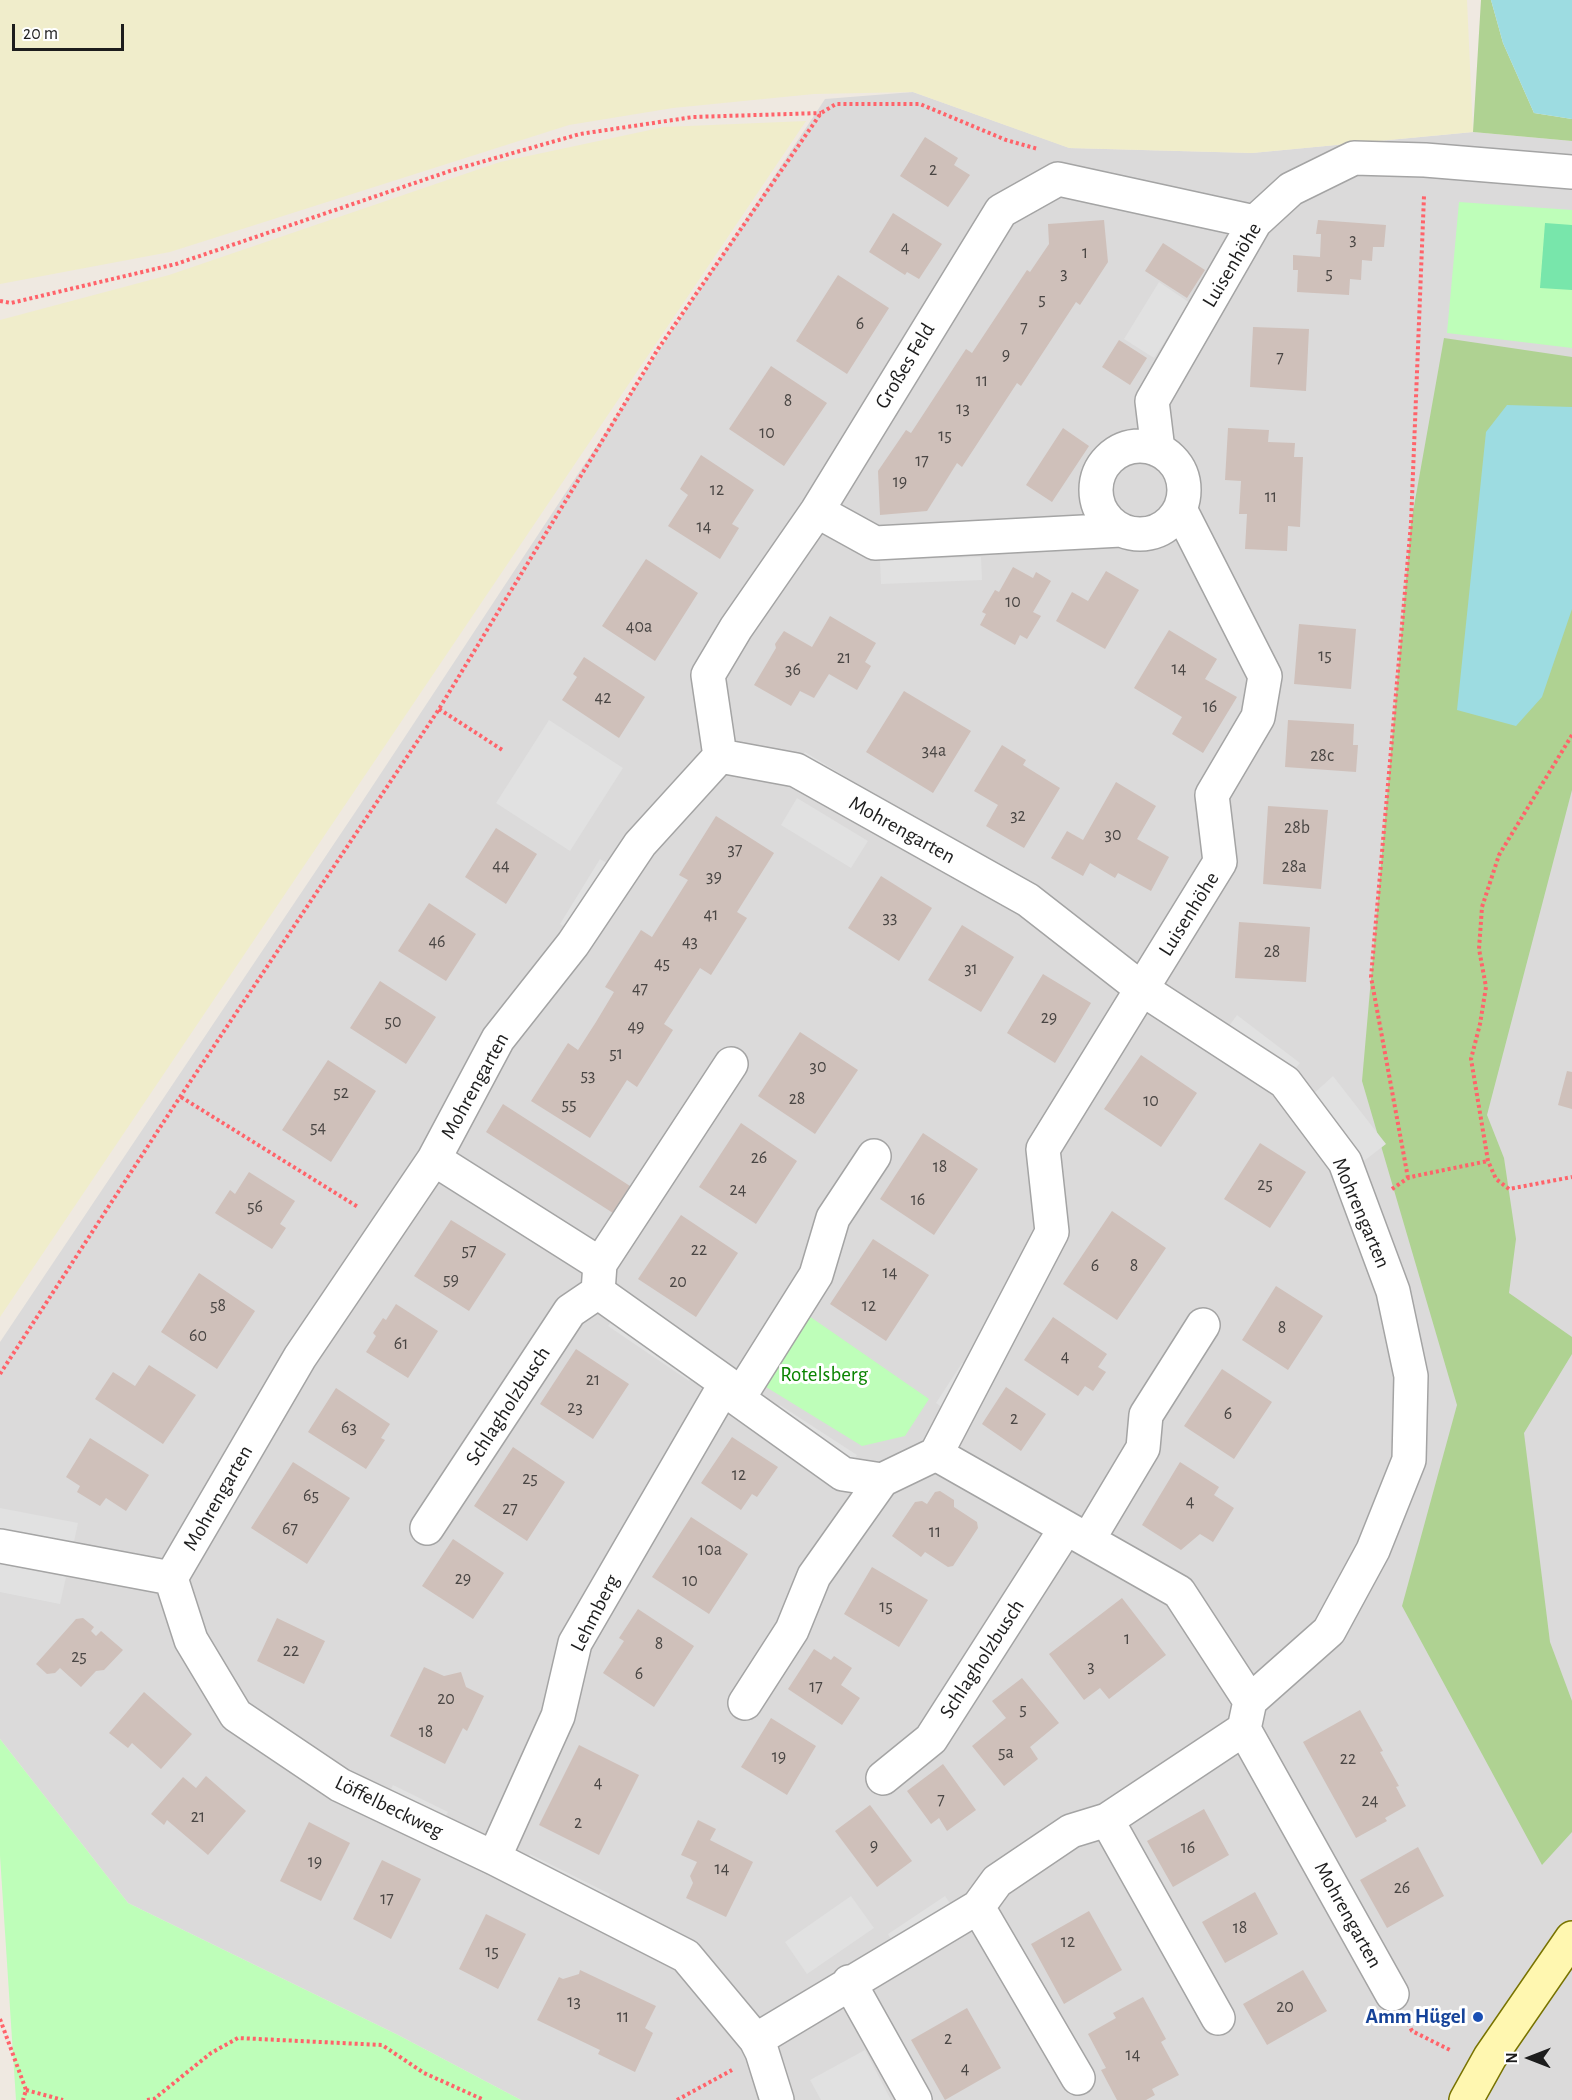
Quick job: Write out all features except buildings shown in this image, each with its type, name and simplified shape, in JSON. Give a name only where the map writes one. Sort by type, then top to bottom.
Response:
[{"type":"main road","points":[[1466,2100],[1484,2067],[1572,1938]]},
{"type":"street","name":"Luisenhöhe","points":[[1158,450],[1152,401],[1255,222],[1291,189],[1354,158],[1425,160],[1572,172]]},
{"type":"street","points":[[1058,179],[1255,222]]},
{"type":"street","name":"Großes Feld","points":[[720,756],[708,675],[736,628],[817,512],[1001,211],[1058,179]]},
{"type":"street","points":[[817,512],[875,543],[1121,530],[1138,534],[1155,531],[1170,522],[1180,509],[1184,492],[1181,475],[1172,460],[1158,450],[1142,446],[1124,448],[1110,458],[1099,472],[1096,488],[1098,505],[1107,520],[1121,530]]},
{"type":"street","name":"Luisenhöhe","points":[[1142,989],[1220,862],[1212,795],[1258,717],[1265,676],[1180,509]]},
{"type":"street","name":"Mohrengarten","points":[[171,1578],[300,1358],[434,1159],[498,1039],[573,944],[640,844],[720,756],[796,771],[1028,900],[1142,989],[1285,1082],[1345,1162],[1393,1291],[1411,1376],[1409,1460],[1373,1550],[1329,1631],[1247,1715],[1107,1820],[1071,1831],[1052,1843],[997,1881],[978,1907],[849,1982],[759,2046]]},
{"type":"street","points":[[745,1703],[792,1630],[814,1576],[882,1480],[936,1454],[1052,1232],[1043,1149],[1142,989]]},
{"type":"street","name":"Schlagholzbusch","points":[[427,1528],[570,1311],[599,1278],[731,1064]]},
{"type":"street","points":[[732,1391],[816,1275],[833,1218],[874,1156]]},
{"type":"street","points":[[434,1159],[599,1278],[732,1391],[843,1474],[882,1480]]},
{"type":"street","name":"Schlagholzbusch","points":[[883,1778],[931,1739],[1077,1534],[1143,1448],[1146,1415],[1203,1325]]},
{"type":"street","name":"Lehmberg","points":[[494,1858],[558,1716],[575,1643],[732,1391]]},
{"type":"street","points":[[936,1454],[1179,1592],[1247,1715]]},
{"type":"street","points":[[0,1546],[171,1578]]},
{"type":"street","name":"Löffelbeckweg","points":[[171,1578],[191,1640],[236,1715],[340,1785],[494,1858],[686,1956],[759,2046],[777,2100]]},
{"type":"street","name":"Mohrengarten","points":[[1247,1715],[1392,1994]]},
{"type":"street","points":[[1107,1820],[1218,2018]]},
{"type":"street","points":[[978,1907],[1078,2078]]},
{"type":"street","points":[[849,1982],[915,2100]]},
{"type":"path","points":[[0,1374],[181,1096],[439,710],[658,349],[821,113],[836,104],[920,104],[1006,140],[1050,153],[1058,179]]},
{"type":"path","points":[[0,301],[12,303],[176,264],[453,170],[580,134],[693,117],[821,113]]},
{"type":"path","points":[[1408,1178],[1371,977],[1411,523],[1425,160]]},
{"type":"path","points":[[439,710],[504,751]]},
{"type":"path","points":[[1572,735],[1499,855],[1482,907],[1479,949],[1486,987],[1471,1059],[1488,1161],[1496,1179],[1509,1189],[1572,1177]]},
{"type":"path","points":[[181,1096],[389,1226]]},
{"type":"path","points":[[1415,1176],[1488,1161]]},
{"type":"path","name":"Mohrengarten","points":[[1392,1994],[1412,2031],[1484,2067]]},
{"type":"path","points":[[0,2019],[26,2090],[23,2100]]},
{"type":"path","points":[[147,2100],[154,2099],[211,2053],[238,2038],[382,2045],[424,2073],[484,2100]]},
{"type":"path","points":[[677,2100],[759,2046]]},
{"type":"path","points":[[26,2090],[63,2100]]},
{"type":"shaded area","points":[[0,0],[1467,0],[1473,132],[1252,153],[1069,148],[913,92],[814,94],[673,108],[569,125],[170,252],[0,284]]},
{"type":"shaded area","points":[[913,92],[1070,148],[1252,153],[1473,132],[1572,141],[1572,2100],[521,2100],[398,2035],[128,1903],[0,1739],[0,1342],[360,805],[825,99]]},
{"type":"shaded area","points":[[806,121],[0,1317],[0,320],[169,275],[500,162],[664,127]]},
{"type":"shaded area","points":[[1159,282],[1190,303],[1154,358],[1124,339]]},
{"type":"shaded area","points":[[981,557],[982,580],[881,584],[880,560]]},
{"type":"shaded area","points":[[549,720],[623,768],[570,851],[496,803]]},
{"type":"shaded area","points":[[805,752],[875,795],[869,807],[799,763]]},
{"type":"shaded area","points":[[797,798],[868,841],[851,868],[781,825]]},
{"type":"shaded area","points":[[600,859],[612,866],[572,931],[560,924]]},
{"type":"shaded area","points":[[1237,1015],[1300,1063],[1292,1073],[1229,1026]]},
{"type":"shaded area","points":[[1333,1076],[1386,1144],[1364,1161],[1312,1095]]},
{"type":"shaded area","points":[[615,1316],[695,1371],[689,1381],[608,1326]]},
{"type":"shaded area","points":[[962,1363],[971,1368],[946,1410],[936,1403]]},
{"type":"shaded area","points":[[780,1405],[857,1455],[851,1465],[773,1415]]},
{"type":"shaded area","points":[[0,1508],[78,1523],[72,1551],[0,1536]]},
{"type":"shaded area","points":[[0,1564],[66,1577],[60,1604],[0,1592]]},
{"type":"shaded area","points":[[393,1785],[448,1812],[441,1826],[386,1799]]},
{"type":"shaded area","points":[[530,1854],[610,1894],[604,1904],[525,1865]]},
{"type":"shaded area","points":[[851,1896],[874,1928],[807,1974],[785,1942]]},
{"type":"shaded area","points":[[945,1896],[952,1906],[894,1945],[888,1934]]},
{"type":"shaded area","points":[[865,2050],[891,2100],[821,2100],[810,2080]]},
{"type":"green space","points":[[1481,0],[1491,0],[1503,43],[1534,113],[1572,119],[1572,141],[1473,132]]},
{"type":"green space","points":[[1459,202],[1572,210],[1572,348],[1447,333]]},
{"type":"green space","points":[[1545,223],[1572,225],[1572,290],[1540,288]]},
{"type":"green space","points":[[1444,338],[1572,357],[1572,790],[1487,1115],[1504,1158],[1516,1239],[1509,1293],[1572,1337],[1572,1354],[1524,1433],[1550,1642],[1572,1701],[1572,1832],[1542,1865],[1402,1606],[1457,1405],[1362,1081],[1411,523]]},
{"type":"green space","name":"Rotelsberg","points":[[809,1316],[929,1399],[905,1436],[862,1446],[766,1387]]},
{"type":"green space","points":[[0,1739],[128,1903],[398,2035],[521,2100],[16,2100],[0,1856]]},
{"type":"water","points":[[1491,0],[1572,0],[1572,119],[1534,113],[1503,43]]},
{"type":"water","points":[[1507,405],[1572,407],[1572,609],[1542,697],[1516,726],[1457,710],[1486,432]]},
{"type":"place","name":"Amm Hügel","points":[[1478,2017]]}]
